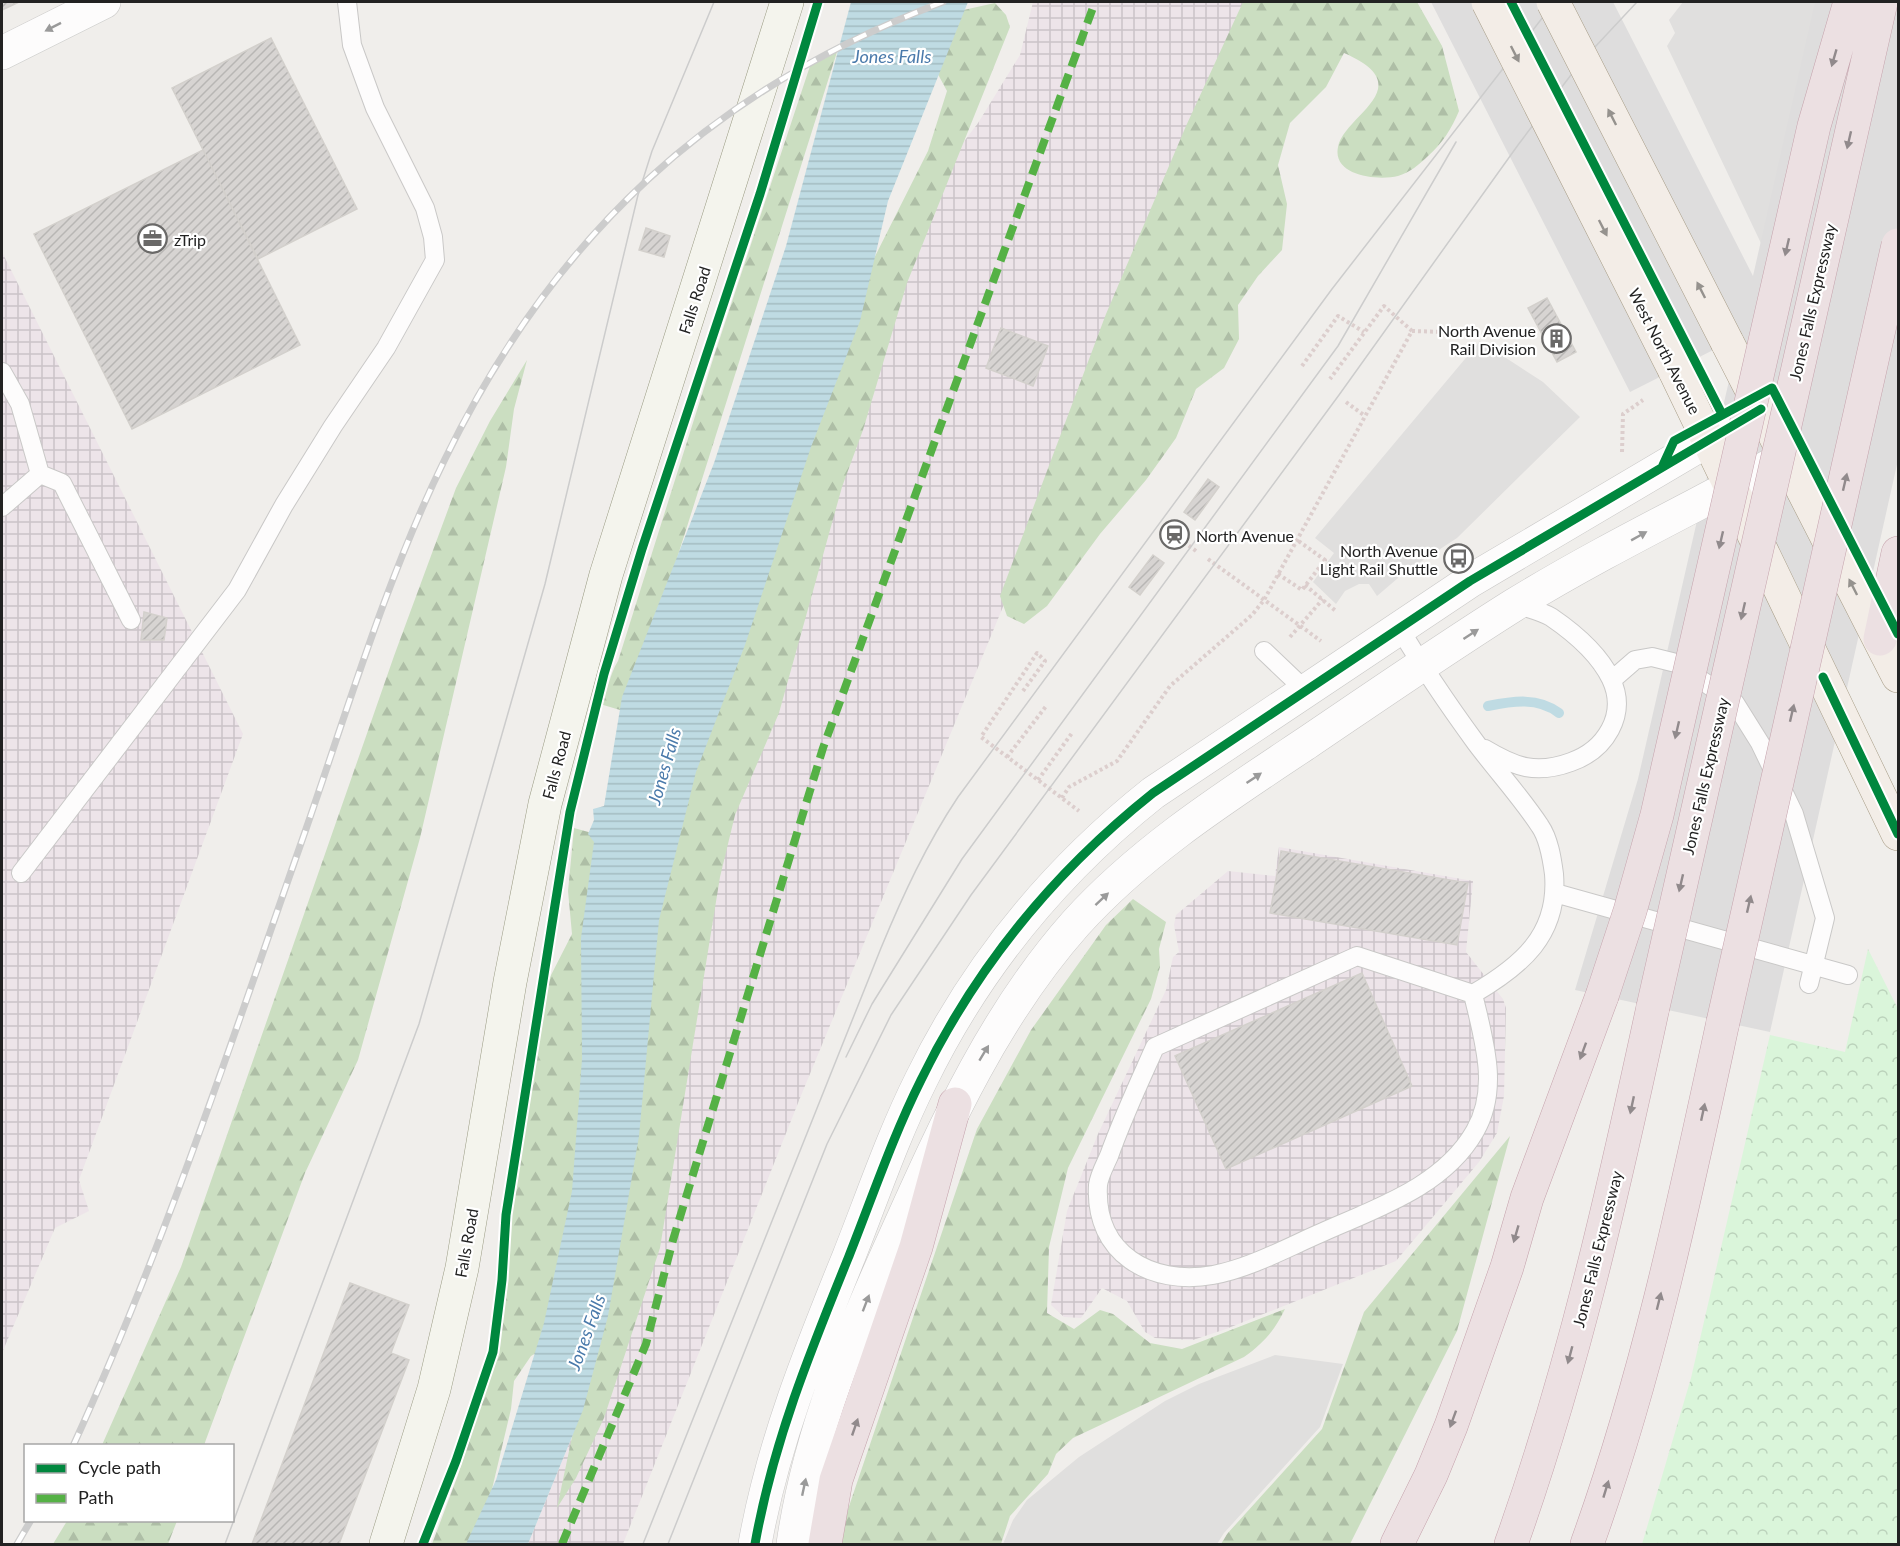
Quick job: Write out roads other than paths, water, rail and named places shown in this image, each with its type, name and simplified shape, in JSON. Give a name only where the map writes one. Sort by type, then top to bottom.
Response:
[{"type":"highway","points":[[1397,1545],[1431,1476],[1451,1426],[1507,1267],[1527,1198],[1602,996],[1630,911],[1657,815],[1814,126],[1850,2]]},
{"type":"highway","name":"Jones Falls Expressway","points":[[1511,1545],[1560,1391],[1605,1225],[1881,2]]},
{"type":"highway","points":[[1587,1545],[1642,1369],[1682,1210],[1899,245]]},
{"type":"highway","points":[[1880,639],[1899,553]]},
{"type":"highway","points":[[825,1545],[836,1480],[916,1247],[955,1104]]},
{"type":"main road","name":"Falls Road","points":[[386,1545],[434,1389],[462,1268],[510,982],[548,793],[606,575],[787,2]]},
{"type":"main road","name":"West North Avenue","points":[[1488,2],[1674,369],[1899,834]]},
{"type":"main road","points":[[1553,2],[1899,676]]},
{"type":"street","points":[[2,53],[104,2]]},
{"type":"street","points":[[755,1545],[770,1469],[790,1406],[920,1080],[975,986],[1043,894],[1109,828],[1153,793],[1479,575],[1761,409]]},
{"type":"street","points":[[793,1545],[822,1417],[870,1293],[955,1104],[1009,1012],[1041,966],[1078,921],[1139,864],[1183,828],[1516,604],[1786,457]]},
{"type":"lane","points":[[21,873],[237,590],[284,505],[333,426],[386,348],[435,260],[433,237],[425,208],[375,108],[352,45],[347,2]]},
{"type":"lane","points":[[2,372],[20,404],[40,474]]},
{"type":"lane","points":[[2,507],[40,474]]},
{"type":"lane","points":[[40,474],[62,483],[131,620]]},
{"type":"lane","points":[[1476,743],[1510,764],[1540,770],[1588,756],[1601,745],[1614,724],[1616,703],[1612,680],[1592,651],[1549,616],[1516,604]]},
{"type":"lane","points":[[1400,629],[1422,666],[1476,743],[1542,828],[1552,859],[1555,893],[1546,926],[1531,952],[1507,974],[1473,994],[1357,956],[1155,1047],[1098,1184],[1101,1221],[1117,1250],[1140,1268],[1183,1277],[1213,1275],[1247,1265],[1400,1197],[1444,1168],[1475,1131],[1487,1101],[1487,1057],[1473,994]]},
{"type":"lane","points":[[1264,651],[1306,692]]},
{"type":"lane","points":[[1612,680],[1635,660],[1652,657],[1676,663],[1735,703],[1760,743],[1794,814],[1825,918],[1809,984]]},
{"type":"lane","points":[[1555,893],[1848,975]]},
{"type":"water","name":"Jones Falls","points":[[851,2],[968,2],[888,201],[860,321],[811,447],[745,645],[696,772],[659,920],[639,1136],[608,1316],[583,1410],[528,1544],[466,1544],[496,1480],[544,1323],[572,1191],[582,1059],[581,938],[594,842],[588,834],[594,820],[593,809],[604,806],[622,697],[714,463],[786,246]]},
{"type":"waterway","points":[[1488,706],[1534,702],[1559,713]]},
{"type":"tram line","points":[[234,1520],[419,1024],[545,584],[638,195],[652,151],[714,2]]},
{"type":"tram line","points":[[643,1544],[881,948],[916,871],[946,815],[1332,289],[1543,17],[1560,2]]},
{"type":"tram line","points":[[668,1544],[827,1144],[891,1015],[971,895],[1339,395],[1518,145],[1580,63],[1637,2]]},
{"type":"tram line","points":[[846,1057],[872,1004],[962,859],[1338,346],[1456,142]]},
{"type":"tram line","points":[[225,1544],[233,1522]]},
{"type":"railway","points":[[74,1444],[138,1294],[197,1140],[387,595],[445,459],[488,379],[536,306],[589,240],[648,180],[712,126],[783,79],[859,38],[943,2]]},
{"type":"railway","points":[[17,1544],[30,1522]]},
{"type":"place","name":"zTrip","points":[[153,239]]},
{"type":"place","name":"North Avenue Rail Division","points":[[1557,339]]},
{"type":"place","name":"North Avenue","points":[[1175,535]]},
{"type":"place","name":"North Avenue Light Rail Shuttle","points":[[1459,559]]}]
